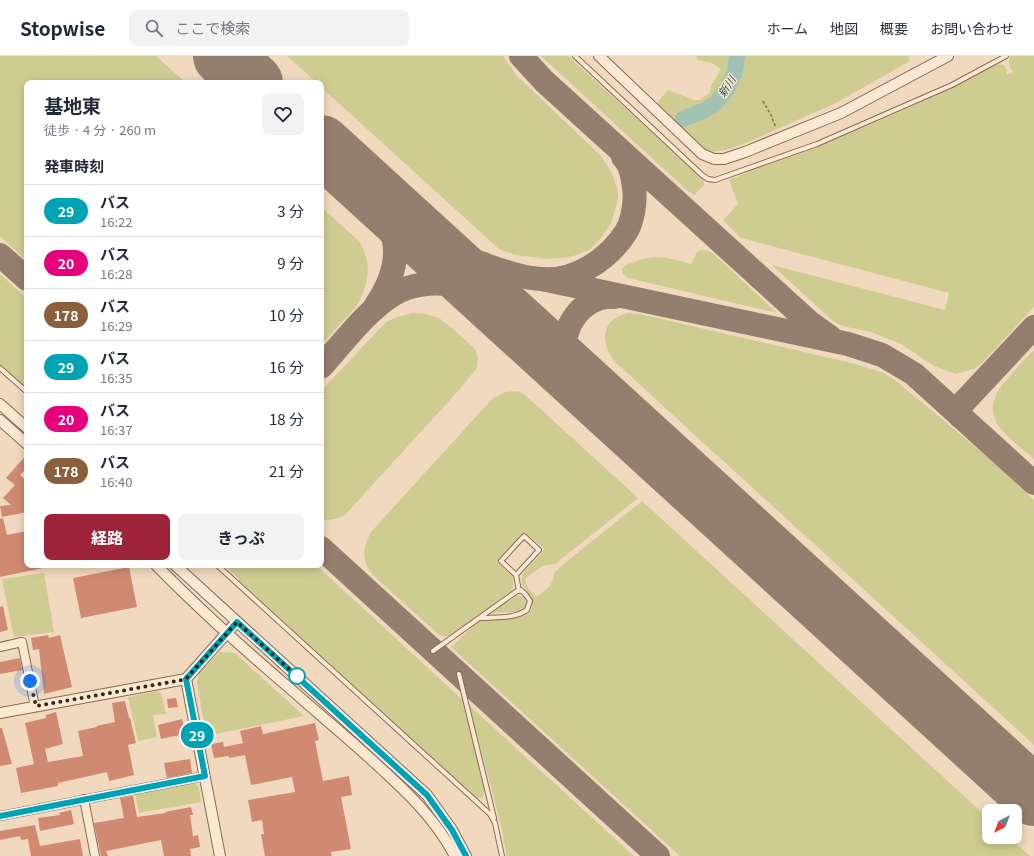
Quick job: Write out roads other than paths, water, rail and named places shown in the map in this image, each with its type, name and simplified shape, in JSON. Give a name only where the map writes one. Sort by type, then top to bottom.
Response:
[{"type":"street","points":[[599,56],[702,154],[714,159],[724,159],[841,112],[948,56]]},
{"type":"street","points":[[0,404],[24,425]]},
{"type":"street","points":[[0,420],[24,441]]},
{"type":"street","points":[[159,568],[227,632],[337,728],[405,790],[430,818],[455,856]]},
{"type":"street","points":[[178,568],[427,795],[452,830],[466,856]]},
{"type":"street","points":[[0,713],[186,679],[237,622]]},
{"type":"street","points":[[0,647],[22,642],[36,706]]},
{"type":"street","points":[[186,679],[220,856]]},
{"type":"street","points":[[0,816],[205,776]]},
{"type":"street","points":[[84,799],[95,856]]},
{"type":"lane","points":[[575,56],[702,175],[708,179],[715,180],[817,144],[952,85],[1006,56]]},
{"type":"lane","points":[[0,368],[24,389]]},
{"type":"lane","points":[[480,618],[516,615],[528,610],[530,601],[521,590],[519,590],[516,575],[501,561],[524,536],[539,550],[516,575]]},
{"type":"lane","points":[[220,568],[481,805],[490,814],[495,823]]},
{"type":"lane","points":[[433,651],[519,590]]},
{"type":"lane","points":[[459,674],[502,856]]},
{"type":"waterway","name":"新川","points":[[683,119],[703,111],[715,104],[727,89],[735,72],[737,56]]}]
